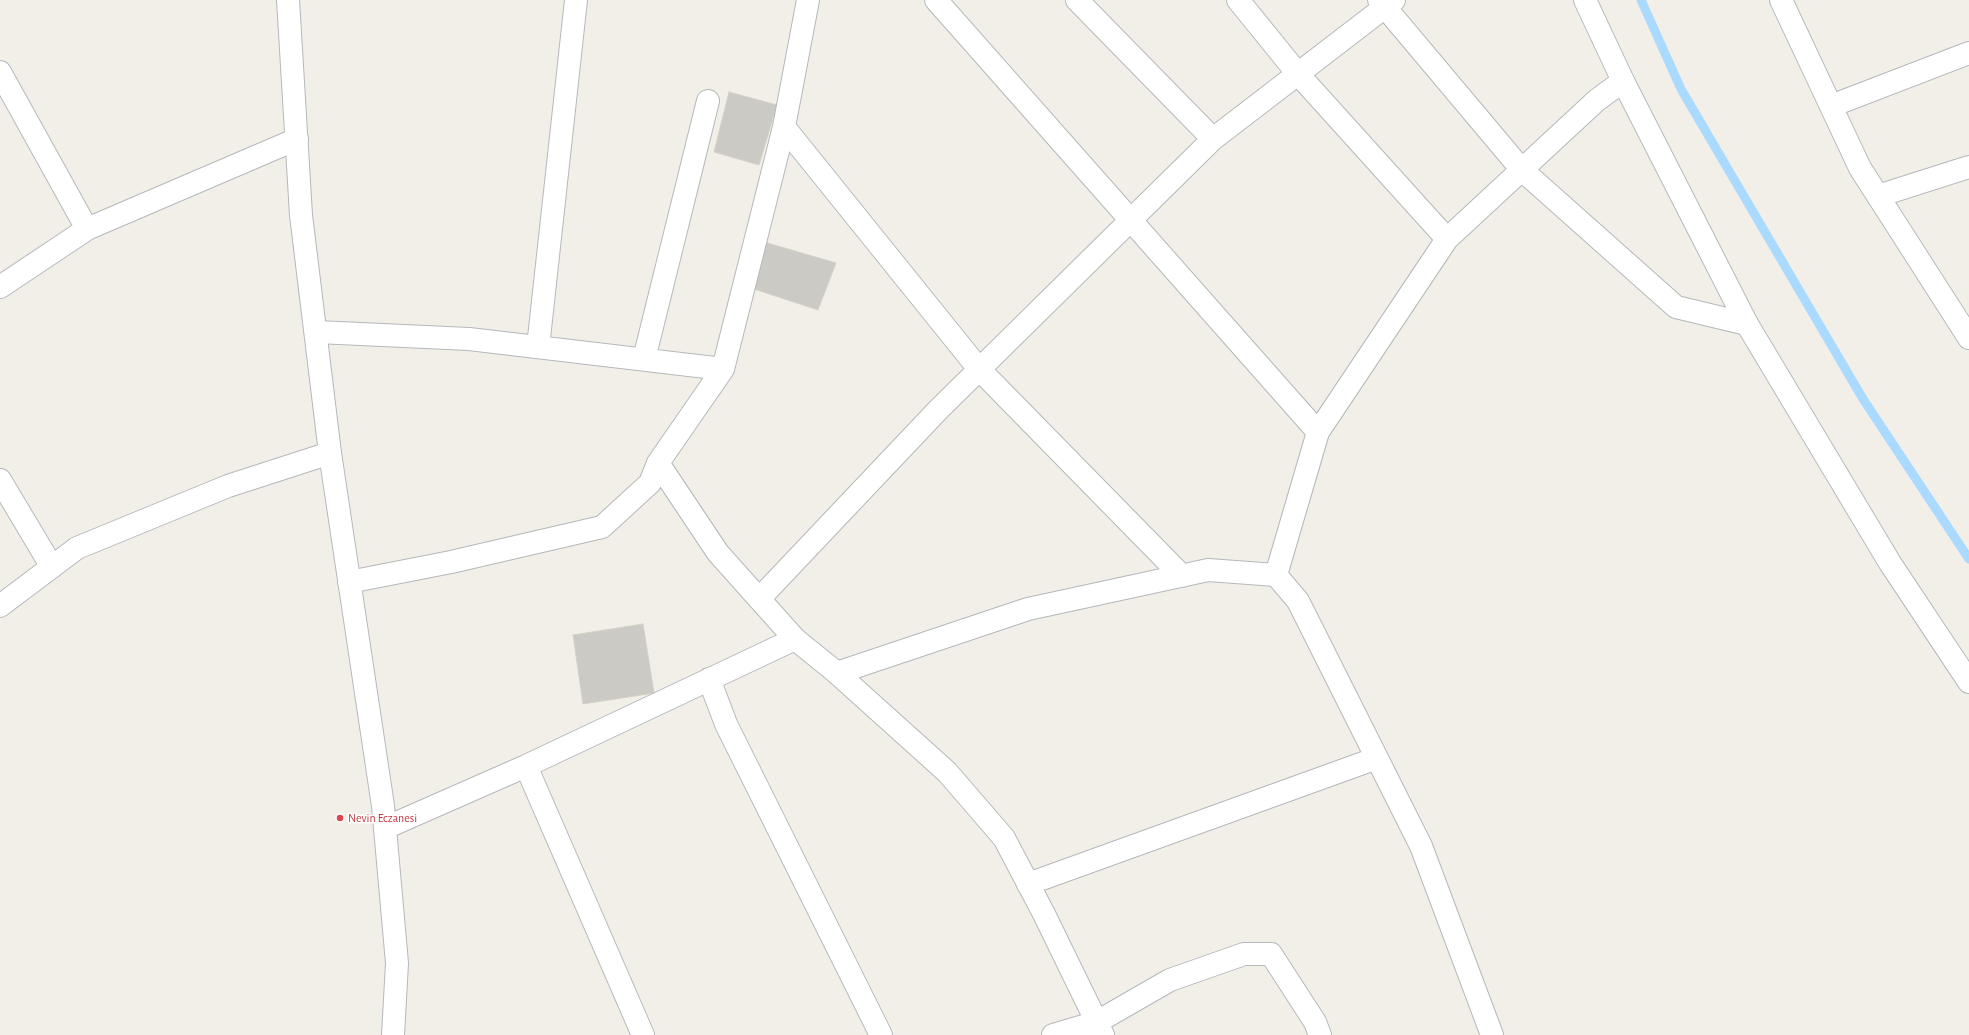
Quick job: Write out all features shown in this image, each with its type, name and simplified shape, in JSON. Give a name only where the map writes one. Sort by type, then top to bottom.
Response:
[{"type":"street","points":[[288,0],[302,214],[330,453],[385,828],[397,963],[393,1035]]},
{"type":"street","points":[[538,347],[576,0]]},
{"type":"street","points":[[349,582],[451,562],[602,527],[650,484],[658,463],[723,369],[784,127],[808,0]]},
{"type":"street","points":[[936,0],[1318,432]]},
{"type":"street","points":[[1076,0],[1212,139]]},
{"type":"street","points":[[1238,0],[1298,74],[1447,239]]},
{"type":"street","points":[[1585,0],[1623,81],[1747,324],[1890,563],[1969,682]]},
{"type":"street","points":[[1781,0],[1860,168],[1969,338]]},
{"type":"street","points":[[759,599],[938,410],[1212,139],[1298,74],[1386,3],[1522,170],[1676,307],[1747,324]]},
{"type":"street","points":[[1831,106],[1969,53]]},
{"type":"street","points":[[0,72],[87,229]]},
{"type":"street","points":[[1276,575],[1318,432],[1447,239],[1597,100],[1623,81]]},
{"type":"street","points":[[644,359],[708,101]]},
{"type":"street","points":[[784,127],[979,370],[1182,576]]},
{"type":"street","points":[[0,287],[87,229],[297,139]]},
{"type":"street","points":[[1878,196],[1969,167]]},
{"type":"street","points":[[317,332],[469,339],[723,369]]},
{"type":"street","points":[[0,606],[76,548],[228,486],[330,453]]},
{"type":"street","points":[[658,463],[718,553],[795,639],[837,673],[947,772],[1004,838],[1100,1029]]},
{"type":"street","points":[[0,480],[52,567]]},
{"type":"street","points":[[837,673],[1028,609],[1208,570],[1276,575],[1298,601],[1421,846],[1492,1035]]},
{"type":"street","points":[[385,828],[526,766],[795,639]]},
{"type":"street","points":[[709,679],[726,724],[881,1035]]},
{"type":"street","points":[[1028,884],[1377,758]]},
{"type":"street","points":[[526,766],[643,1035]]},
{"type":"street","points":[[1052,1035],[1100,1029],[1170,980],[1244,954],[1270,954],[1316,1022],[1320,1035]]},
{"type":"building","points":[[729,92],[777,105],[759,165],[714,152]]},
{"type":"building","points":[[764,242],[836,263],[818,310],[748,287]]},
{"type":"building","points":[[643,624],[654,693],[583,704],[573,635]]},
{"type":"waterway","points":[[1641,0],[1681,89],[1863,399],[1969,559]]},
{"type":"place","name":"Nevin Eczanesi","points":[[340,818]]}]
